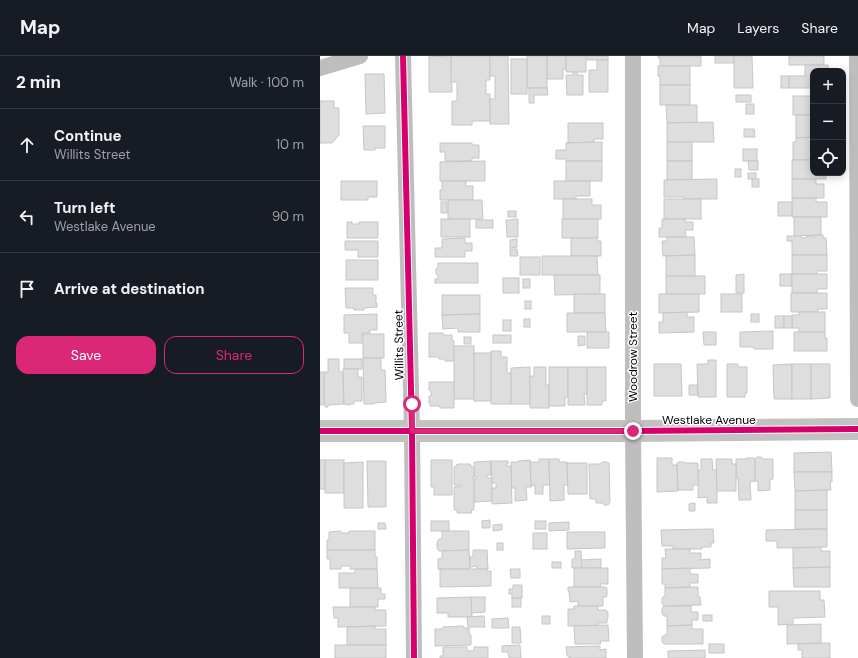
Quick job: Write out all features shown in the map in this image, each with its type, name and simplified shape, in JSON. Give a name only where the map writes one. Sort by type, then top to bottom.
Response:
[{"type":"street","points":[[320,68],[360,56]]},
{"type":"street","name":"Willits Street","points":[[403,56],[412,431],[414,658]]},
{"type":"street","name":"Woodrow Street","points":[[633,56],[633,431],[635,658]]},
{"type":"street","points":[[857,56],[858,399]]},
{"type":"street","name":"Westlake Avenue","points":[[320,431],[858,429]]},
{"type":"building","points":[[429,56],[451,57],[452,92],[429,92]]},
{"type":"building","points":[[451,56],[490,56],[490,80],[486,80],[486,94],[490,94],[490,121],[472,121],[472,125],[452,125],[452,101],[457,101],[457,82],[451,82]]},
{"type":"building","points":[[490,56],[508,56],[509,124],[490,124],[490,99],[495,99],[495,76],[490,76]]},
{"type":"building","points":[[527,56],[547,56],[547,88],[527,88]]},
{"type":"building","points":[[547,56],[566,56],[566,69],[563,69],[563,79],[547,79]]},
{"type":"building","points":[[566,56],[586,56],[586,72],[566,72]]},
{"type":"building","points":[[587,56],[608,56],[608,60],[587,60]]},
{"type":"building","points":[[658,56],[701,56],[701,66],[660,66],[660,58],[658,58]]},
{"type":"building","points":[[715,56],[734,56],[734,63],[715,63]]},
{"type":"building","points":[[734,56],[752,56],[753,88],[734,88]]},
{"type":"building","points":[[789,56],[824,56],[824,65],[789,65]]},
{"type":"building","points":[[511,59],[527,59],[527,94],[511,94]]},
{"type":"building","points":[[597,60],[608,60],[608,92],[589,92],[589,70],[597,70]]},
{"type":"building","points":[[805,65],[828,65],[828,68],[810,68],[810,88],[789,88],[789,76],[805,76]]},
{"type":"building","points":[[658,66],[690,66],[690,85],[660,85]]},
{"type":"building","points":[[573,72],[577,72],[577,75],[583,75],[583,95],[567,95],[566,75],[573,75]]},
{"type":"building","points":[[365,74],[384,74],[385,113],[366,114]]},
{"type":"building","points":[[781,76],[789,76],[789,88],[781,88]]},
{"type":"building","points":[[660,85],[690,85],[690,105],[660,105]]},
{"type":"building","points":[[529,88],[547,88],[548,95],[534,95],[534,103],[529,103]]},
{"type":"building","points":[[736,95],[751,95],[751,102],[736,102]]},
{"type":"building","points":[[793,96],[810,96],[810,115],[793,115]]},
{"type":"building","points":[[320,101],[334,101],[334,108],[339,108],[339,135],[332,143],[320,143]]},
{"type":"building","points":[[746,104],[754,104],[754,114],[746,114]]},
{"type":"building","points":[[666,105],[697,105],[697,123],[667,123]]},
{"type":"building","points":[[796,115],[810,115],[810,137],[796,138]]},
{"type":"building","points":[[713,122],[714,142],[667,142],[667,123]]},
{"type":"building","points":[[568,123],[603,123],[603,139],[594,139],[594,142],[568,143]]},
{"type":"building","points":[[363,126],[385,126],[385,148],[364,150]]},
{"type":"building","points":[[744,129],[754,129],[755,137],[744,137]]},
{"type":"building","points":[[810,137],[810,160],[793,160],[793,142],[796,142],[796,138]]},
{"type":"building","points":[[602,142],[602,161],[566,161],[566,159],[556,159],[556,150],[566,150],[566,143]]},
{"type":"building","points":[[667,142],[692,142],[692,161],[667,161]]},
{"type":"building","points":[[440,143],[472,143],[472,145],[479,145],[479,158],[472,158],[472,161],[445,161],[445,152],[440,152]]},
{"type":"building","points":[[743,149],[757,149],[757,161],[743,161]]},
{"type":"building","points":[[792,160],[810,160],[810,176],[826,176],[826,179],[792,179]]},
{"type":"building","points":[[485,161],[485,181],[440,181],[440,162]]},
{"type":"building","points":[[566,161],[602,161],[602,181],[566,181]]},
{"type":"building","points":[[667,161],[692,161],[692,180],[667,180]]},
{"type":"building","points":[[748,161],[758,161],[758,170],[749,170]]},
{"type":"building","points":[[735,169],[741,169],[741,177],[735,177]]},
{"type":"building","points":[[748,173],[756,173],[756,179],[748,179]]},
{"type":"building","points":[[717,179],[717,199],[684,199],[684,197],[664,197],[664,180]]},
{"type":"building","points":[[752,179],[759,179],[759,187],[752,187]]},
{"type":"building","points":[[792,179],[816,179],[816,184],[824,184],[824,198],[792,198]]},
{"type":"building","points":[[341,181],[377,181],[377,197],[368,197],[368,200],[341,200]]},
{"type":"building","points":[[442,181],[466,181],[466,186],[473,186],[473,200],[440,200]]},
{"type":"building","points":[[554,181],[590,181],[590,196],[576,196],[576,199],[554,199]]},
{"type":"building","points":[[792,198],[816,198],[816,202],[827,202],[827,217],[792,217]]},
{"type":"building","points":[[563,199],[592,199],[592,205],[601,205],[601,219],[563,219]]},
{"type":"building","points":[[664,199],[701,199],[701,219],[664,219]]},
{"type":"building","points":[[448,200],[482,200],[483,219],[448,219]]},
{"type":"building","points":[[441,202],[447,202],[447,213],[441,213]]},
{"type":"building","points":[[778,202],[792,202],[792,216],[778,216]]},
{"type":"building","points":[[508,211],[516,211],[516,217],[508,217]]},
{"type":"building","points":[[794,217],[821,217],[821,235],[794,236]]},
{"type":"building","points":[[441,219],[470,219],[470,237],[441,237]]},
{"type":"building","points":[[518,219],[518,237],[507,237],[506,220]]},
{"type":"building","points":[[562,219],[598,219],[598,238],[562,238]]},
{"type":"building","points":[[662,219],[685,219],[685,222],[693,222],[693,230],[685,230],[686,237],[659,237],[659,228],[662,228]]},
{"type":"building","points":[[476,220],[493,220],[493,228],[476,228]]},
{"type":"building","points":[[347,222],[359,224],[359,222],[378,222],[378,238],[347,238]]},
{"type":"building","points":[[815,235],[823,235],[823,238],[826,238],[827,255],[792,255],[792,241],[787,241],[787,236],[801,236],[801,238],[805,238],[807,236],[812,236],[815,238]]},
{"type":"building","points":[[667,237],[694,237],[695,255],[663,256],[662,241],[667,241]]},
{"type":"building","points":[[465,238],[465,243],[472,243],[472,251],[465,251],[465,257],[435,257],[435,248],[442,248],[442,239]]},
{"type":"building","points":[[571,238],[597,238],[597,241],[601,241],[601,256],[571,256]]},
{"type":"building","points":[[517,239],[517,247],[510,248],[510,240]]},
{"type":"building","points":[[345,241],[378,241],[378,257],[358,257],[358,250],[345,250]]},
{"type":"building","points":[[510,249],[517,249],[518,256],[510,256]]},
{"type":"building","points":[[695,255],[695,276],[666,276],[666,256]]},
{"type":"building","points":[[792,255],[827,255],[827,271],[817,271],[817,274],[792,274]]},
{"type":"building","points":[[542,256],[597,256],[598,275],[542,275]]},
{"type":"building","points":[[520,257],[540,257],[540,275],[520,275]]},
{"type":"building","points":[[346,260],[378,260],[378,280],[346,280]]},
{"type":"building","points":[[438,263],[478,263],[478,283],[435,283],[435,279],[438,279],[436,269],[438,267]]},
{"type":"building","points":[[744,274],[744,293],[736,293],[736,275]]},
{"type":"building","points":[[780,274],[792,274],[792,286],[780,286]]},
{"type":"building","points":[[792,274],[827,274],[827,289],[817,289],[817,293],[792,293]]},
{"type":"building","points":[[554,275],[600,275],[600,294],[555,295]]},
{"type":"building","points":[[666,276],[705,276],[705,294],[666,294]]},
{"type":"building","points":[[503,278],[519,278],[519,293],[503,293]]},
{"type":"building","points":[[523,279],[530,279],[530,288],[523,288]]},
{"type":"building","points":[[345,288],[373,288],[373,295],[376,295],[377,307],[364,308],[364,310],[346,308]]},
{"type":"building","points":[[791,293],[827,293],[827,309],[818,309],[818,312],[791,312]]},
{"type":"building","points":[[574,294],[605,294],[605,313],[574,313]]},
{"type":"building","points":[[659,294],[699,294],[699,312],[659,313]]},
{"type":"building","points":[[721,294],[742,294],[742,312],[721,312]]},
{"type":"building","points":[[442,295],[480,295],[480,314],[442,315]]},
{"type":"building","points":[[525,301],[531,301],[531,309],[525,309]]},
{"type":"building","points":[[687,312],[687,317],[694,317],[694,332],[659,333],[659,322],[663,322],[663,313]]},
{"type":"building","points":[[799,312],[825,312],[825,332],[799,332],[799,328],[792,328],[792,315],[799,315]]},
{"type":"building","points":[[567,313],[605,313],[606,332],[567,332]]},
{"type":"building","points":[[377,314],[377,330],[370,330],[370,333],[362,333],[362,343],[349,343],[349,333],[344,333],[344,315]]},
{"type":"building","points":[[480,314],[480,332],[458,332],[458,328],[443,329],[442,315]]},
{"type":"building","points":[[751,314],[759,314],[759,322],[751,322]]},
{"type":"building","points":[[775,316],[784,316],[784,328],[775,328]]},
{"type":"building","points":[[784,316],[792,316],[792,328],[784,328]]},
{"type":"building","points":[[524,319],[530,319],[530,327],[524,327]]},
{"type":"building","points":[[503,320],[511,320],[511,331],[503,331]]},
{"type":"building","points":[[773,331],[773,349],[740,347],[740,332]]},
{"type":"building","points":[[587,332],[609,332],[609,348],[587,348]]},
{"type":"building","points":[[703,332],[716,332],[716,345],[704,345]]},
{"type":"building","points":[[794,332],[825,332],[825,338],[827,338],[827,351],[794,351]]},
{"type":"building","points":[[429,333],[443,333],[443,335],[452,335],[452,341],[454,341],[454,361],[445,361],[445,359],[439,359],[439,357],[429,357]]},
{"type":"building","points":[[363,334],[384,334],[384,358],[363,358]]},
{"type":"building","points":[[493,335],[511,335],[511,343],[493,343]]},
{"type":"building","points":[[578,336],[585,336],[585,345],[578,346]]},
{"type":"building","points":[[464,337],[471,337],[471,344],[464,344]]},
{"type":"building","points":[[454,346],[474,346],[474,399],[454,399]]},
{"type":"building","points":[[491,351],[501,351],[501,357],[507,357],[507,373],[511,373],[511,404],[491,404]]},
{"type":"building","points":[[474,353],[491,353],[491,401],[474,401]]},
{"type":"building","points":[[363,358],[381,358],[381,370],[385,370],[386,402],[364,404]]},
{"type":"building","points":[[328,359],[339,359],[339,372],[343,372],[344,404],[328,405],[328,407],[325,407],[324,372],[328,372]]},
{"type":"building","points":[[344,359],[362,359],[362,369],[344,369]]},
{"type":"building","points":[[708,360],[716,360],[716,397],[698,397],[697,364],[708,364]]},
{"type":"building","points":[[654,364],[681,364],[682,396],[654,396]]},
{"type":"building","points":[[727,364],[738,364],[738,367],[747,367],[747,393],[745,393],[745,397],[727,397]]},
{"type":"building","points":[[792,364],[792,399],[774,399],[773,365]]},
{"type":"building","points":[[792,364],[811,364],[811,399],[792,399]]},
{"type":"building","points":[[811,364],[830,364],[830,398],[811,399]]},
{"type":"building","points":[[530,367],[530,404],[511,404],[511,368]]},
{"type":"building","points":[[534,367],[546,367],[546,385],[549,385],[549,408],[530,408],[530,376],[534,376]]},
{"type":"building","points":[[549,367],[568,367],[568,397],[565,397],[565,406],[549,406]]},
{"type":"building","points":[[568,367],[587,367],[587,394],[584,394],[585,405],[568,405]]},
{"type":"building","points":[[587,367],[606,367],[606,401],[602,401],[602,405],[587,405]]},
{"type":"building","points":[[343,369],[358,369],[358,377],[362,377],[362,401],[354,401],[354,404],[350,405],[344,404]]},
{"type":"building","points":[[320,372],[324,372],[324,404],[322,405],[320,405]]},
{"type":"building","points":[[429,382],[454,382],[454,408],[430,406],[429,396],[431,396],[431,392],[429,390]]},
{"type":"building","points":[[689,385],[697,385],[698,395],[689,395]]},
{"type":"building","points":[[831,452],[832,472],[794,472],[794,453]]},
{"type":"building","points":[[757,457],[761,457],[763,459],[773,459],[773,479],[770,479],[770,490],[758,491],[758,481],[755,481],[755,459]]},
{"type":"building","points":[[657,458],[672,458],[672,465],[677,465],[678,491],[657,492]]},
{"type":"building","points":[[539,459],[549,459],[550,485],[543,485],[543,494],[535,494],[535,485],[531,486],[530,462],[539,462]]},
{"type":"building","points":[[549,459],[559,459],[559,462],[567,462],[568,485],[564,485],[564,500],[550,501]]},
{"type":"building","points":[[701,459],[712,459],[713,470],[717,470],[717,503],[707,503],[707,497],[698,498],[698,470],[701,470]]},
{"type":"building","points":[[716,459],[732,459],[732,464],[736,464],[736,491],[717,491]]},
{"type":"building","points":[[736,459],[755,459],[755,481],[750,482],[751,500],[739,500],[738,478],[736,478]]},
{"type":"building","points":[[320,460],[325,460],[325,489],[320,489]]},
{"type":"building","points":[[325,460],[344,460],[344,493],[325,493]]},
{"type":"building","points":[[431,460],[452,460],[452,495],[434,495],[434,487],[431,487]]},
{"type":"building","points":[[530,460],[531,487],[526,487],[527,500],[515,501],[515,488],[511,488],[511,462]]},
{"type":"building","points":[[367,461],[386,461],[386,507],[368,507]]},
{"type":"building","points":[[491,461],[491,475],[487,475],[487,478],[492,478],[492,501],[474,502],[474,480],[476,479],[476,476],[474,476],[474,462]]},
{"type":"building","points":[[491,461],[508,461],[506,466],[511,466],[512,503],[492,504],[492,488],[496,488],[496,483],[492,483]]},
{"type":"building","points":[[363,462],[363,508],[344,508],[344,463]]},
{"type":"building","points":[[602,462],[609,463],[610,502],[608,505],[596,503],[596,499],[590,499],[589,464],[600,464]]},
{"type":"building","points":[[567,463],[587,463],[587,494],[568,494]]},
{"type":"building","points":[[677,463],[698,463],[698,485],[693,485],[693,490],[678,490]]},
{"type":"building","points":[[458,464],[470,464],[471,467],[474,467],[474,510],[471,510],[472,513],[457,513],[457,510],[454,510],[454,487],[462,486],[454,485],[454,467]]},
{"type":"building","points":[[794,472],[832,472],[832,482],[830,482],[831,490],[795,491]]},
{"type":"building","points":[[827,490],[827,510],[795,510],[795,491]]},
{"type":"building","points":[[695,503],[695,511],[689,511],[689,504]]},
{"type":"building","points":[[795,510],[827,510],[827,529],[795,529]]},
{"type":"building","points":[[490,520],[490,528],[482,528],[482,521]]},
{"type":"building","points":[[431,521],[449,521],[449,531],[431,531]]},
{"type":"building","points":[[535,521],[546,521],[546,529],[535,529]]},
{"type":"building","points":[[569,522],[569,530],[549,531],[549,523]]},
{"type":"building","points":[[378,523],[385,523],[386,529],[378,529]]},
{"type":"building","points":[[502,524],[502,530],[493,531],[493,525]]},
{"type":"building","points":[[713,529],[714,543],[711,543],[711,547],[702,547],[702,549],[673,549],[673,546],[662,546],[661,530]]},
{"type":"building","points":[[827,529],[827,547],[777,548],[777,541],[766,541],[766,530]]},
{"type":"building","points":[[341,531],[341,533],[349,533],[349,531],[375,531],[375,550],[327,550],[329,532]]},
{"type":"building","points":[[442,531],[469,531],[469,550],[439,551],[437,548],[437,542],[439,539],[442,539]]},
{"type":"building","points":[[567,532],[605,532],[605,548],[567,549]]},
{"type":"building","points":[[533,533],[547,533],[547,549],[533,549]]},
{"type":"building","points":[[497,543],[503,543],[503,550],[497,550]]},
{"type":"building","points":[[821,547],[821,551],[830,551],[830,567],[793,568],[793,548]]},
{"type":"building","points":[[665,549],[690,549],[690,553],[701,553],[701,558],[699,560],[710,559],[710,568],[662,569],[662,558],[666,558]]},
{"type":"building","points":[[327,550],[375,550],[375,557],[377,557],[377,569],[350,569],[350,566],[341,566],[341,569],[330,569],[330,559],[327,559]]},
{"type":"building","points":[[469,550],[470,569],[438,569],[438,559],[442,558],[442,551]]},
{"type":"building","points":[[473,550],[487,550],[488,569],[477,569],[476,566],[470,567],[470,557],[473,557]]},
{"type":"building","points":[[575,551],[581,551],[582,568],[572,568],[572,559],[575,559]]},
{"type":"building","points":[[601,559],[601,568],[582,568],[581,560]]},
{"type":"building","points":[[552,562],[561,562],[561,568],[552,568]]},
{"type":"building","points":[[830,567],[830,587],[794,587],[793,568]]},
{"type":"building","points":[[574,568],[608,568],[608,584],[600,584],[601,587],[574,587]]},
{"type":"building","points":[[690,568],[690,574],[698,574],[698,583],[690,583],[690,587],[665,588],[665,584],[662,584],[662,569]]},
{"type":"building","points":[[355,569],[377,569],[378,588],[339,588],[339,573],[355,573]]},
{"type":"building","points":[[440,569],[487,569],[487,571],[491,571],[491,586],[440,587]]},
{"type":"building","points":[[510,569],[520,569],[520,578],[511,578]]},
{"type":"building","points":[[513,585],[522,585],[522,598],[512,598],[512,594],[509,594],[509,589],[513,589]]},
{"type":"building","points":[[568,587],[606,587],[607,595],[606,597],[603,597],[603,606],[578,606],[578,601],[570,602]]},
{"type":"building","points":[[698,587],[698,597],[700,597],[701,605],[664,606],[662,603],[662,598],[665,596],[665,588]]},
{"type":"building","points":[[350,588],[381,588],[381,594],[385,594],[385,599],[378,599],[378,607],[350,607]]},
{"type":"building","points":[[769,591],[820,591],[820,600],[824,600],[825,617],[793,618],[793,624],[778,625],[778,607],[769,607]]},
{"type":"building","points":[[471,597],[485,597],[485,612],[471,613]]},
{"type":"building","points":[[471,597],[472,617],[448,617],[448,613],[437,613],[437,598]]},
{"type":"building","points":[[512,598],[521,598],[521,607],[512,607]]},
{"type":"building","points":[[574,606],[598,606],[598,610],[606,610],[608,612],[607,623],[598,623],[598,626],[568,626],[568,609],[574,609]]},
{"type":"building","points":[[664,606],[691,606],[691,612],[698,612],[698,620],[692,620],[692,625],[667,626],[667,616],[662,614],[662,608]]},
{"type":"building","points":[[333,607],[375,607],[375,610],[386,610],[386,626],[338,627],[338,618],[334,618]]},
{"type":"building","points":[[703,615],[712,615],[712,621],[703,621]]},
{"type":"building","points":[[484,616],[485,627],[468,627],[467,617]]},
{"type":"building","points":[[542,616],[550,616],[550,624],[542,624]]},
{"type":"building","points":[[508,618],[509,628],[492,628],[492,619]]},
{"type":"building","points":[[821,624],[821,643],[787,644],[787,625]]},
{"type":"building","points":[[608,625],[609,641],[600,641],[601,644],[575,644],[574,626]]},
{"type":"building","points":[[692,625],[692,629],[703,629],[703,644],[664,644],[662,642],[662,637],[667,635],[667,626]]},
{"type":"building","points":[[375,626],[375,629],[386,629],[386,645],[347,645],[347,627]]},
{"type":"building","points":[[463,626],[463,628],[469,628],[471,645],[435,646],[435,629]]},
{"type":"building","points":[[512,627],[520,627],[521,643],[512,643]]},
{"type":"building","points":[[830,643],[830,658],[802,658],[802,650],[798,650],[798,644]]},
{"type":"building","points":[[709,644],[724,644],[724,653],[709,653]]},
{"type":"building","points":[[335,645],[386,645],[386,658],[335,658]]},
{"type":"building","points":[[520,645],[521,658],[509,658],[508,652],[502,652],[502,646]]},
{"type":"building","points":[[600,646],[600,650],[606,649],[606,658],[570,658],[567,655],[566,647]]},
{"type":"building","points":[[443,647],[467,647],[467,651],[474,651],[474,647],[488,647],[488,658],[440,658],[440,656],[443,656]]},
{"type":"building","points":[[705,650],[705,658],[668,658],[668,651]]},
{"type":"cycle path","points":[[403,56],[412,431],[414,658]]},
{"type":"cycle path","points":[[320,431],[858,429]]},
{"type":"route","points":[[412,404],[412,431],[633,431]]}]
